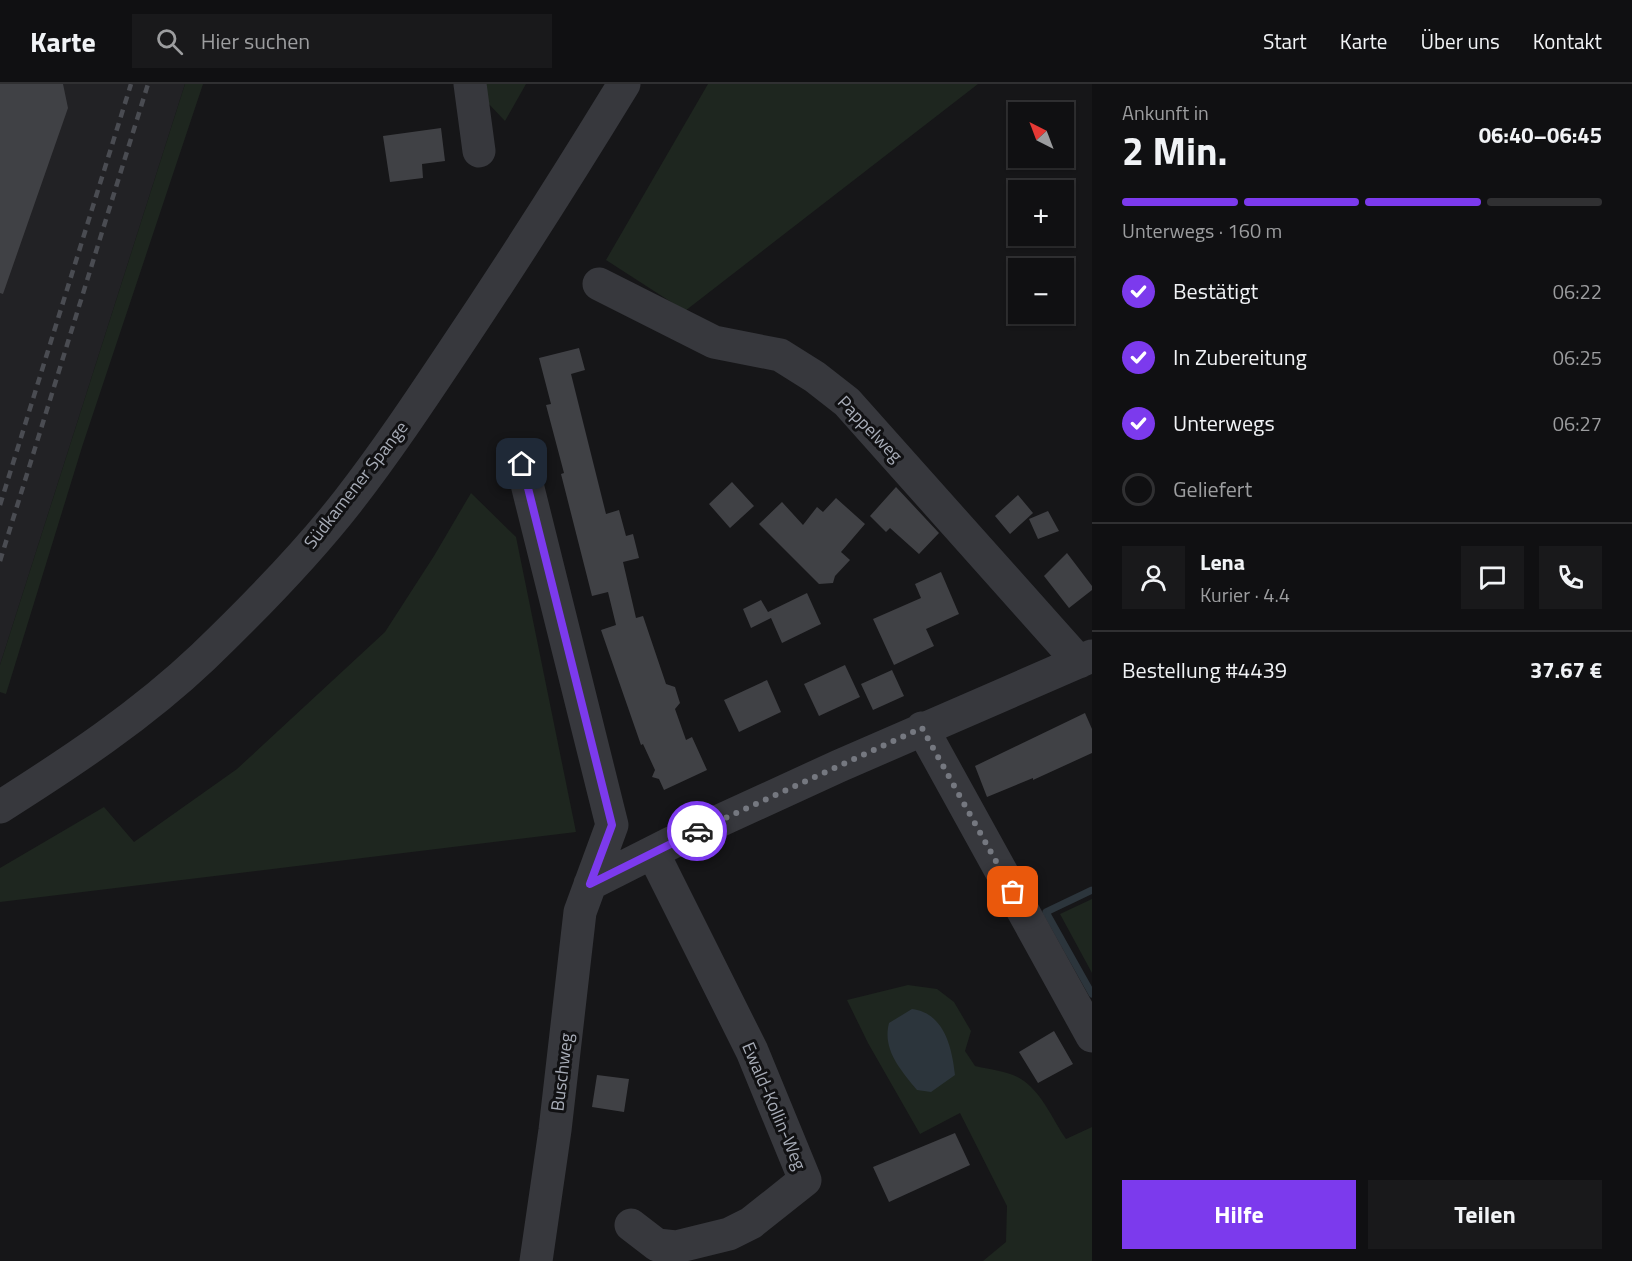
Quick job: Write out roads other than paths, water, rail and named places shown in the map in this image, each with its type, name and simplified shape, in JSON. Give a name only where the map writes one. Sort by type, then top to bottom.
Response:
[{"type":"street","points":[[470,84],[479,151]]},
{"type":"street","name":"Südkamener Spange","points":[[0,807],[65,766],[129,719],[201,659],[274,586],[346,503],[394,440],[516,258],[624,84]]},
{"type":"street","name":"Pappelweg","points":[[599,284],[714,342],[780,355],[831,389],[855,411],[1085,659]]},
{"type":"street","name":"Buschweg","points":[[522,464],[612,825],[580,912],[555,1130],[536,1261]]},
{"type":"street","points":[[592,878],[652,853],[922,728],[1085,659]]},
{"type":"street","points":[[922,728],[1092,1036]]},
{"type":"street","name":"Ewald-Kollin-Weg","points":[[631,1225],[657,1245],[676,1247],[729,1234],[751,1223],[806,1180],[752,1051],[652,853]]},
{"type":"waterway","points":[[1092,890],[1046,912],[1092,994]]},
{"type":"railway","points":[[0,505],[131,84]]},
{"type":"railway","points":[[0,561],[148,84]]}]
